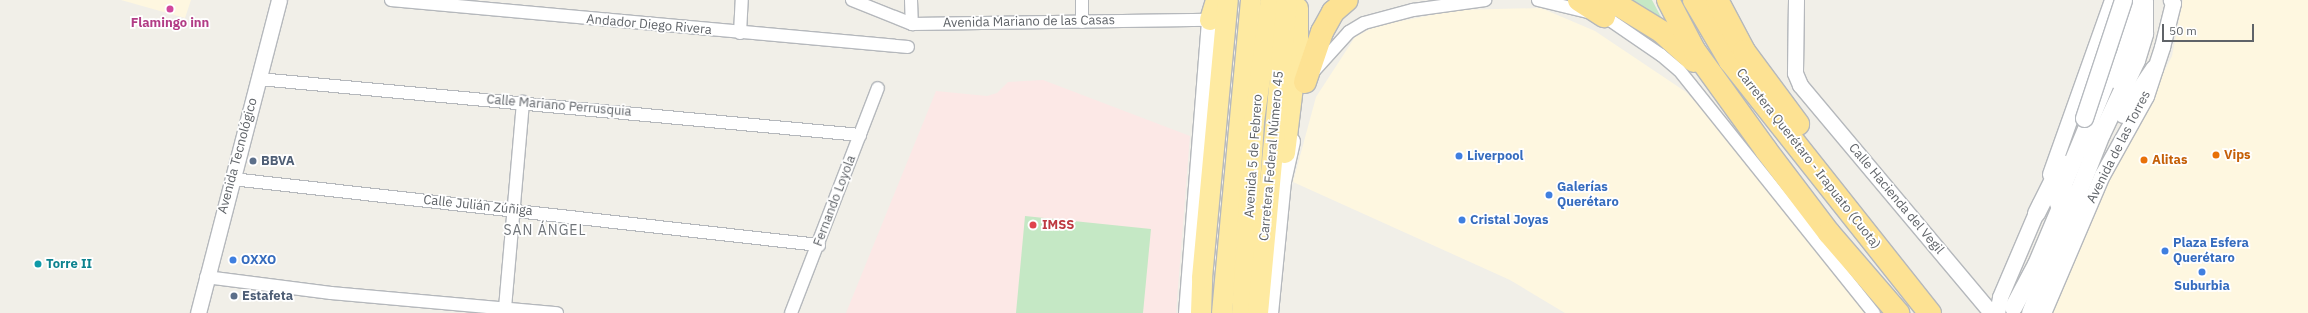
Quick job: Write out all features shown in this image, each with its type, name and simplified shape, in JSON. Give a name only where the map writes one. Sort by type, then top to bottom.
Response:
[{"type":"highway","points":[[1210,20],[1216,0]]},
{"type":"highway","points":[[1201,313],[1202,278],[1228,0]]},
{"type":"highway","name":"Avenida 5 de Febrero","points":[[1222,313],[1251,0]]},
{"type":"highway","name":"Avenida 5 de Febrero","points":[[1242,313],[1254,122],[1271,0]]},
{"type":"highway","name":"Carretera Federal Número 45","points":[[1258,313],[1287,0]]},
{"type":"highway","points":[[1282,181],[1298,46],[1298,0]]},
{"type":"highway","points":[[1305,82],[1322,32],[1333,12],[1347,0]]},
{"type":"highway","points":[[1579,0],[1607,8],[1662,32],[1724,92]]},
{"type":"highway","name":"Carretera Querétaro - Irapuato (Cuota)","points":[[1668,0],[1694,50],[1724,92],[1829,233],[1898,313]]},
{"type":"highway","name":"Carretera Querétaro - Irapuato (Cuota)","points":[[1694,0],[1730,61],[1930,313]]},
{"type":"highway","points":[[1717,0],[1744,51],[1874,224],[1930,313]]},
{"type":"highway","points":[[1829,233],[1884,313]]},
{"type":"main road","points":[[2093,128],[2123,0]]},
{"type":"main road","points":[[2093,128],[2122,69],[2130,35],[2133,0]]},
{"type":"main road","points":[[2036,213],[2093,128],[2138,54],[2144,33],[2144,0]]},
{"type":"main road","points":[[2055,216],[2063,184],[2116,56],[2118,30],[2110,6]]},
{"type":"main road","points":[[1187,313],[1210,20]]},
{"type":"main road","points":[[2076,196],[2133,96],[2154,68]]},
{"type":"main road","points":[[1269,313],[1282,181],[1305,82]]},
{"type":"main road","name":"Avenida de las Torres","points":[[2030,313],[2076,196],[2093,128]]},
{"type":"main road","name":"Avenida de las Torres","points":[[2007,306],[2036,264],[2093,128]]},
{"type":"street","name":"Avenida Tecnológico","points":[[198,313],[206,277],[279,0]]},
{"type":"street","points":[[740,33],[742,0]]},
{"type":"street","name":"Avenida Mariano de las Casas","points":[[852,0],[912,24],[1210,20]]},
{"type":"street","points":[[911,0],[912,24]]},
{"type":"street","points":[[1082,0],[1082,22]]},
{"type":"street","points":[[1413,10],[1430,0]]},
{"type":"street","points":[[1305,82],[1349,32],[1364,23],[1413,10],[1484,0]]},
{"type":"street","points":[[1538,0],[1607,8],[1679,70],[1874,313]]},
{"type":"street","name":"Calle Hacienda del Vegil","points":[[1796,0],[1795,73],[1800,85],[1991,313]]},
{"type":"street","name":"Andador Diego Rivera","points":[[398,1],[908,47]]},
{"type":"street","name":"Avenida de las Torres","points":[[2043,313],[2102,176],[2146,96],[2162,47],[2172,1]]},
{"type":"street","name":"Avenida de las Torres","points":[[1997,313],[2007,306],[2036,213],[2110,6]]},
{"type":"street","name":"Calle Mariano Perrusquia","points":[[259,78],[860,135]]},
{"type":"street","name":"Fernando Loyola","points":[[792,313],[878,88]]},
{"type":"street","points":[[505,308],[523,102]]},
{"type":"street","name":"Calle Julián Zúñiga","points":[[232,179],[819,245]]},
{"type":"street","points":[[206,277],[332,293],[557,313]]},
{"type":"shaded area","name":"Flamingo inn","points":[[121,0],[191,0],[185,18]]},
{"type":"shaded area","points":[[2183,0],[2308,0],[2308,313],[2049,313],[2088,221],[2172,56]]},
{"type":"shaded area","points":[[1541,8],[1595,31],[1686,92],[1730,139],[1868,313],[1565,313],[1510,280],[1293,182],[1316,97],[1355,37],[1376,26],[1457,10]]},
{"type":"shaded area","name":"IMSS","points":[[1043,80],[1190,136],[1176,313],[846,313],[936,91],[987,96],[997,93],[1008,82]]},
{"type":"green space","points":[[1620,0],[1652,0],[1670,34]]},
{"type":"green space","points":[[1025,216],[1151,229],[1143,313],[1016,313]]},
{"type":"place","name":"Flamingo inn","points":[[170,9]]},
{"type":"place","name":"Vips","points":[[2216,155]]},
{"type":"place","name":"Liverpool","points":[[1459,156]]},
{"type":"place","name":"Alitas","points":[[2144,160]]},
{"type":"place","name":"BBVA","points":[[253,161]]},
{"type":"place","name":"Galerías Querétaro","points":[[1549,195]]},
{"type":"place","name":"Cristal Joyas","points":[[1462,220]]},
{"type":"place","name":"IMSS","points":[[1033,225]]},
{"type":"place","name":"Plaza Esfera Querétaro","points":[[2165,251]]},
{"type":"place","name":"OXXO","points":[[233,260]]},
{"type":"place","name":"Torre II","points":[[38,264]]},
{"type":"place","name":"Suburbia","points":[[2202,272]]},
{"type":"place","name":"Estafeta","points":[[234,296]]},
{"type":"district","name":"SAN ÁNGEL","points":[[545,230]]}]
